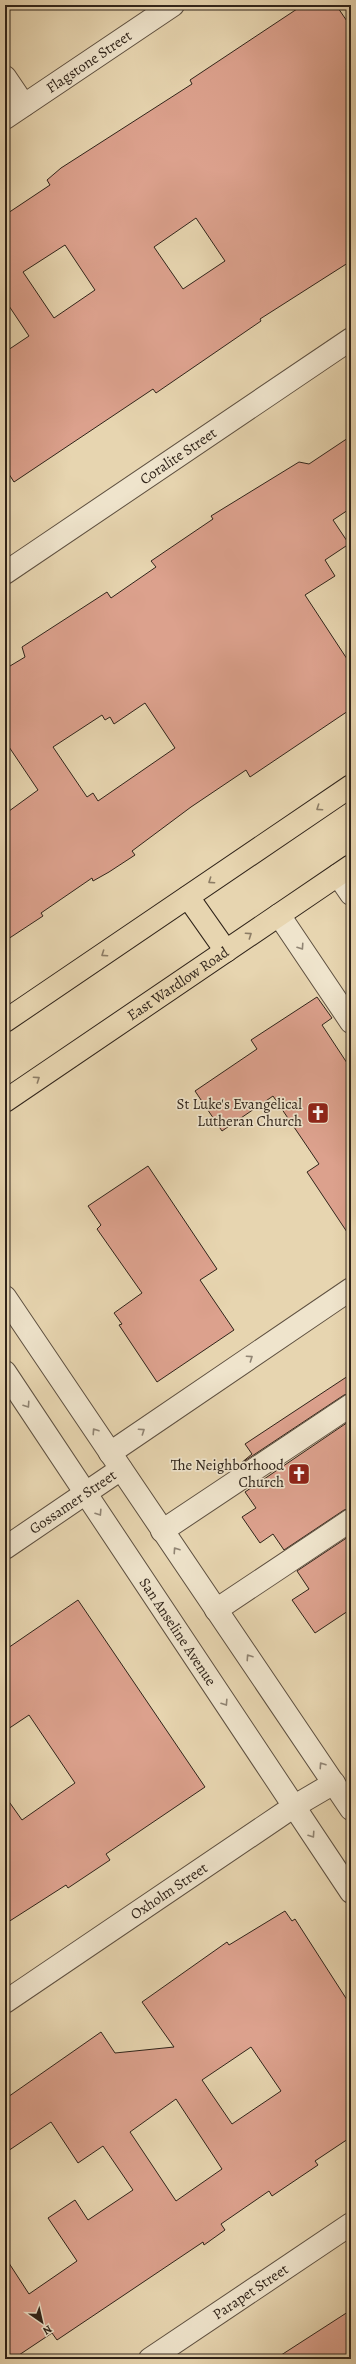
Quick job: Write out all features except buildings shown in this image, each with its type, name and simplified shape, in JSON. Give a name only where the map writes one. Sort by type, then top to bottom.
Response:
[{"type":"main road","points":[[5,1021],[351,786]]},
{"type":"main road","name":"East Wardlow Road","points":[[5,1101],[344,870]]},
{"type":"main road","points":[[188,897],[226,951]]},
{"type":"street","name":"Flagstone Street","points":[[5,118],[173,5]]},
{"type":"street","points":[[5,77],[24,105]]},
{"type":"street","name":"Coralite Street","points":[[5,573],[351,340]]},
{"type":"street","points":[[344,870],[351,894]]},
{"type":"street","points":[[279,915],[351,1022]]},
{"type":"street","name":"Gossamer Street","points":[[5,1548],[86,1493],[116,1461],[351,1289]]},
{"type":"street","points":[[5,1297],[351,1809]]},
{"type":"street","name":"San Anseline Avenue","points":[[5,1372],[293,1807],[351,1892]]},
{"type":"street","points":[[162,1531],[351,1405]]},
{"type":"street","points":[[216,1610],[351,1520]]},
{"type":"street","name":"Oxholm Street","points":[[5,2002],[293,1807],[334,1783]]},
{"type":"street","name":"Parapet Street","points":[[150,2359],[351,2224]]},
{"type":"place","name":"St Luke's Evangelical Lutheran Church","points":[[318,1113]]},
{"type":"place","name":"The Neighborhood Church","points":[[299,1474]]}]
